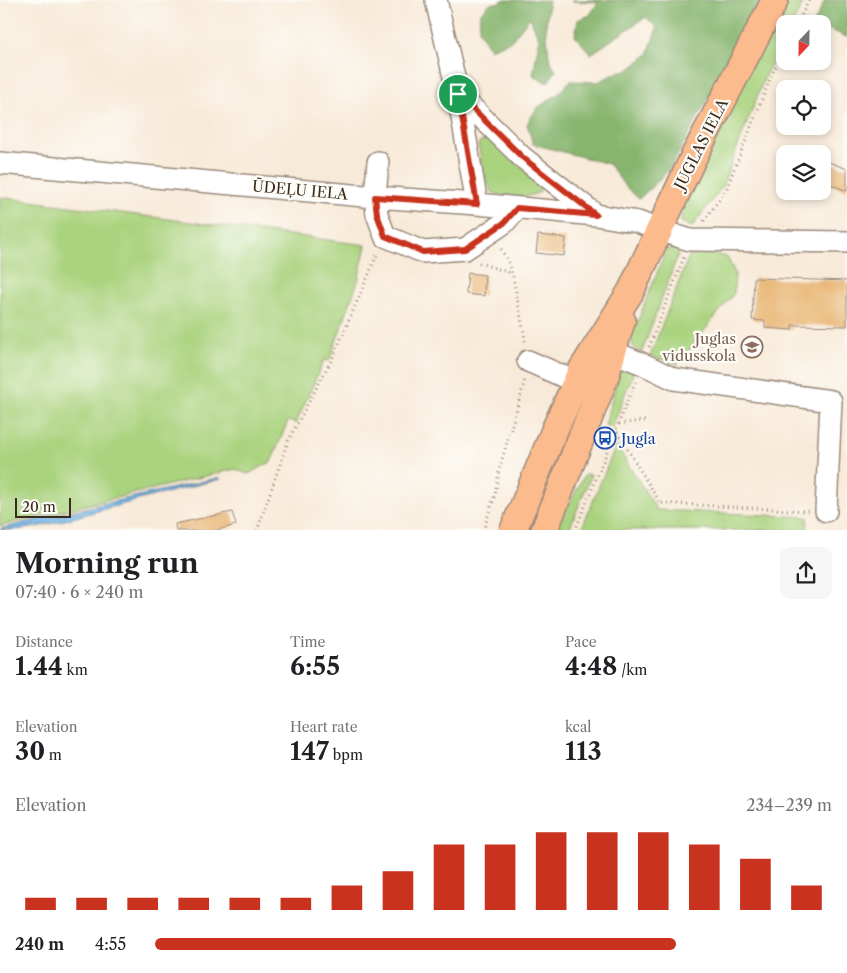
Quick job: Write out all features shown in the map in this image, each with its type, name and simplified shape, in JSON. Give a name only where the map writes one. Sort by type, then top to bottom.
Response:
[{"type":"main road","name":"JUGLAS IELA","points":[[544,530],[605,378],[631,291],[693,158],[775,0]]},
{"type":"main road","name":"JUGLAS IELA","points":[[513,530],[554,429],[581,371],[631,291]]},
{"type":"street","points":[[436,0],[458,94],[477,204]]},
{"type":"street","points":[[458,94],[522,157],[596,215]]},
{"type":"street","points":[[378,162],[375,197],[377,214],[385,236],[423,252],[465,249],[504,223],[517,208]]},
{"type":"street","name":"ŪDEĻU IELA","points":[[0,163],[596,215],[638,222],[690,240],[847,242]]},
{"type":"street","points":[[613,352],[674,379],[831,401],[826,511]]},
{"type":"street","points":[[528,362],[576,382]]},
{"type":"path","points":[[802,15],[810,0]]},
{"type":"path","points":[[576,530],[643,364],[690,240],[726,190],[776,67]]},
{"type":"path","points":[[257,530],[288,441],[333,357],[385,236]]},
{"type":"path","points":[[474,262],[512,274]]},
{"type":"path","points":[[619,424],[648,420]]},
{"type":"path","points":[[616,431],[660,503],[826,511]]},
{"type":"path","points":[[483,530],[494,495]]},
{"type":"green space","points":[[502,0],[549,0],[546,26],[549,58],[556,71],[547,83],[533,75],[539,39],[530,17],[511,41],[490,49],[479,31],[480,14],[489,4],[502,2]]},
{"type":"green space","points":[[572,0],[761,0],[670,169],[639,199],[624,185],[609,164],[533,144],[527,124],[537,108],[558,94],[570,81],[598,82],[620,71],[627,71],[648,54],[657,28],[646,17],[591,54],[575,36],[578,20],[590,15],[598,2]]},
{"type":"green space","points":[[787,0],[805,0],[797,15],[779,15]]},
{"type":"green space","points":[[825,0],[847,0],[847,37],[831,30],[831,15],[818,15]]},
{"type":"green space","points":[[776,21],[776,55],[766,74],[722,187],[692,227],[681,222],[682,213],[739,90]]},
{"type":"green space","points":[[483,140],[492,140],[539,184],[540,192],[529,196],[516,197],[492,192],[484,176],[478,144]]},
{"type":"green space","points":[[0,197],[366,245],[358,281],[329,361],[324,360],[296,423],[288,421],[271,462],[248,474],[235,469],[0,526]]},
{"type":"green space","points":[[680,249],[642,352],[634,347],[631,338],[666,250]]},
{"type":"green space","points":[[698,250],[727,257],[735,273],[734,293],[678,364],[650,356],[689,256]]},
{"type":"green space","points":[[625,369],[634,371],[612,428],[605,425],[619,371]]},
{"type":"green space","points":[[616,445],[657,510],[808,517],[807,530],[581,530]]},
{"type":"green space","points":[[585,474],[591,475],[569,530],[556,530]]},
{"type":"water","points":[[217,478],[221,479],[51,524],[25,529],[0,530],[54,515]]},
{"type":"building","points":[[831,163],[847,169],[847,191],[831,185]]},
{"type":"building","points":[[538,235],[566,238],[564,256],[536,253]]},
{"type":"building","points":[[468,273],[485,275],[484,296],[466,294]]},
{"type":"building","points":[[754,278],[847,281],[847,326],[792,325],[792,330],[765,328],[765,321],[752,320]]},
{"type":"building","points":[[232,512],[236,525],[218,530],[176,530],[175,524]]},
{"type":"place","name":"Juglas vidusskola","points":[[752,347]]},
{"type":"place","name":"Jugla","points":[[605,438]]},
{"type":"route","points":[[458,94],[522,157],[596,215],[517,208],[504,223],[465,249],[423,252],[385,236],[377,214],[375,197],[477,204],[458,94]]}]
